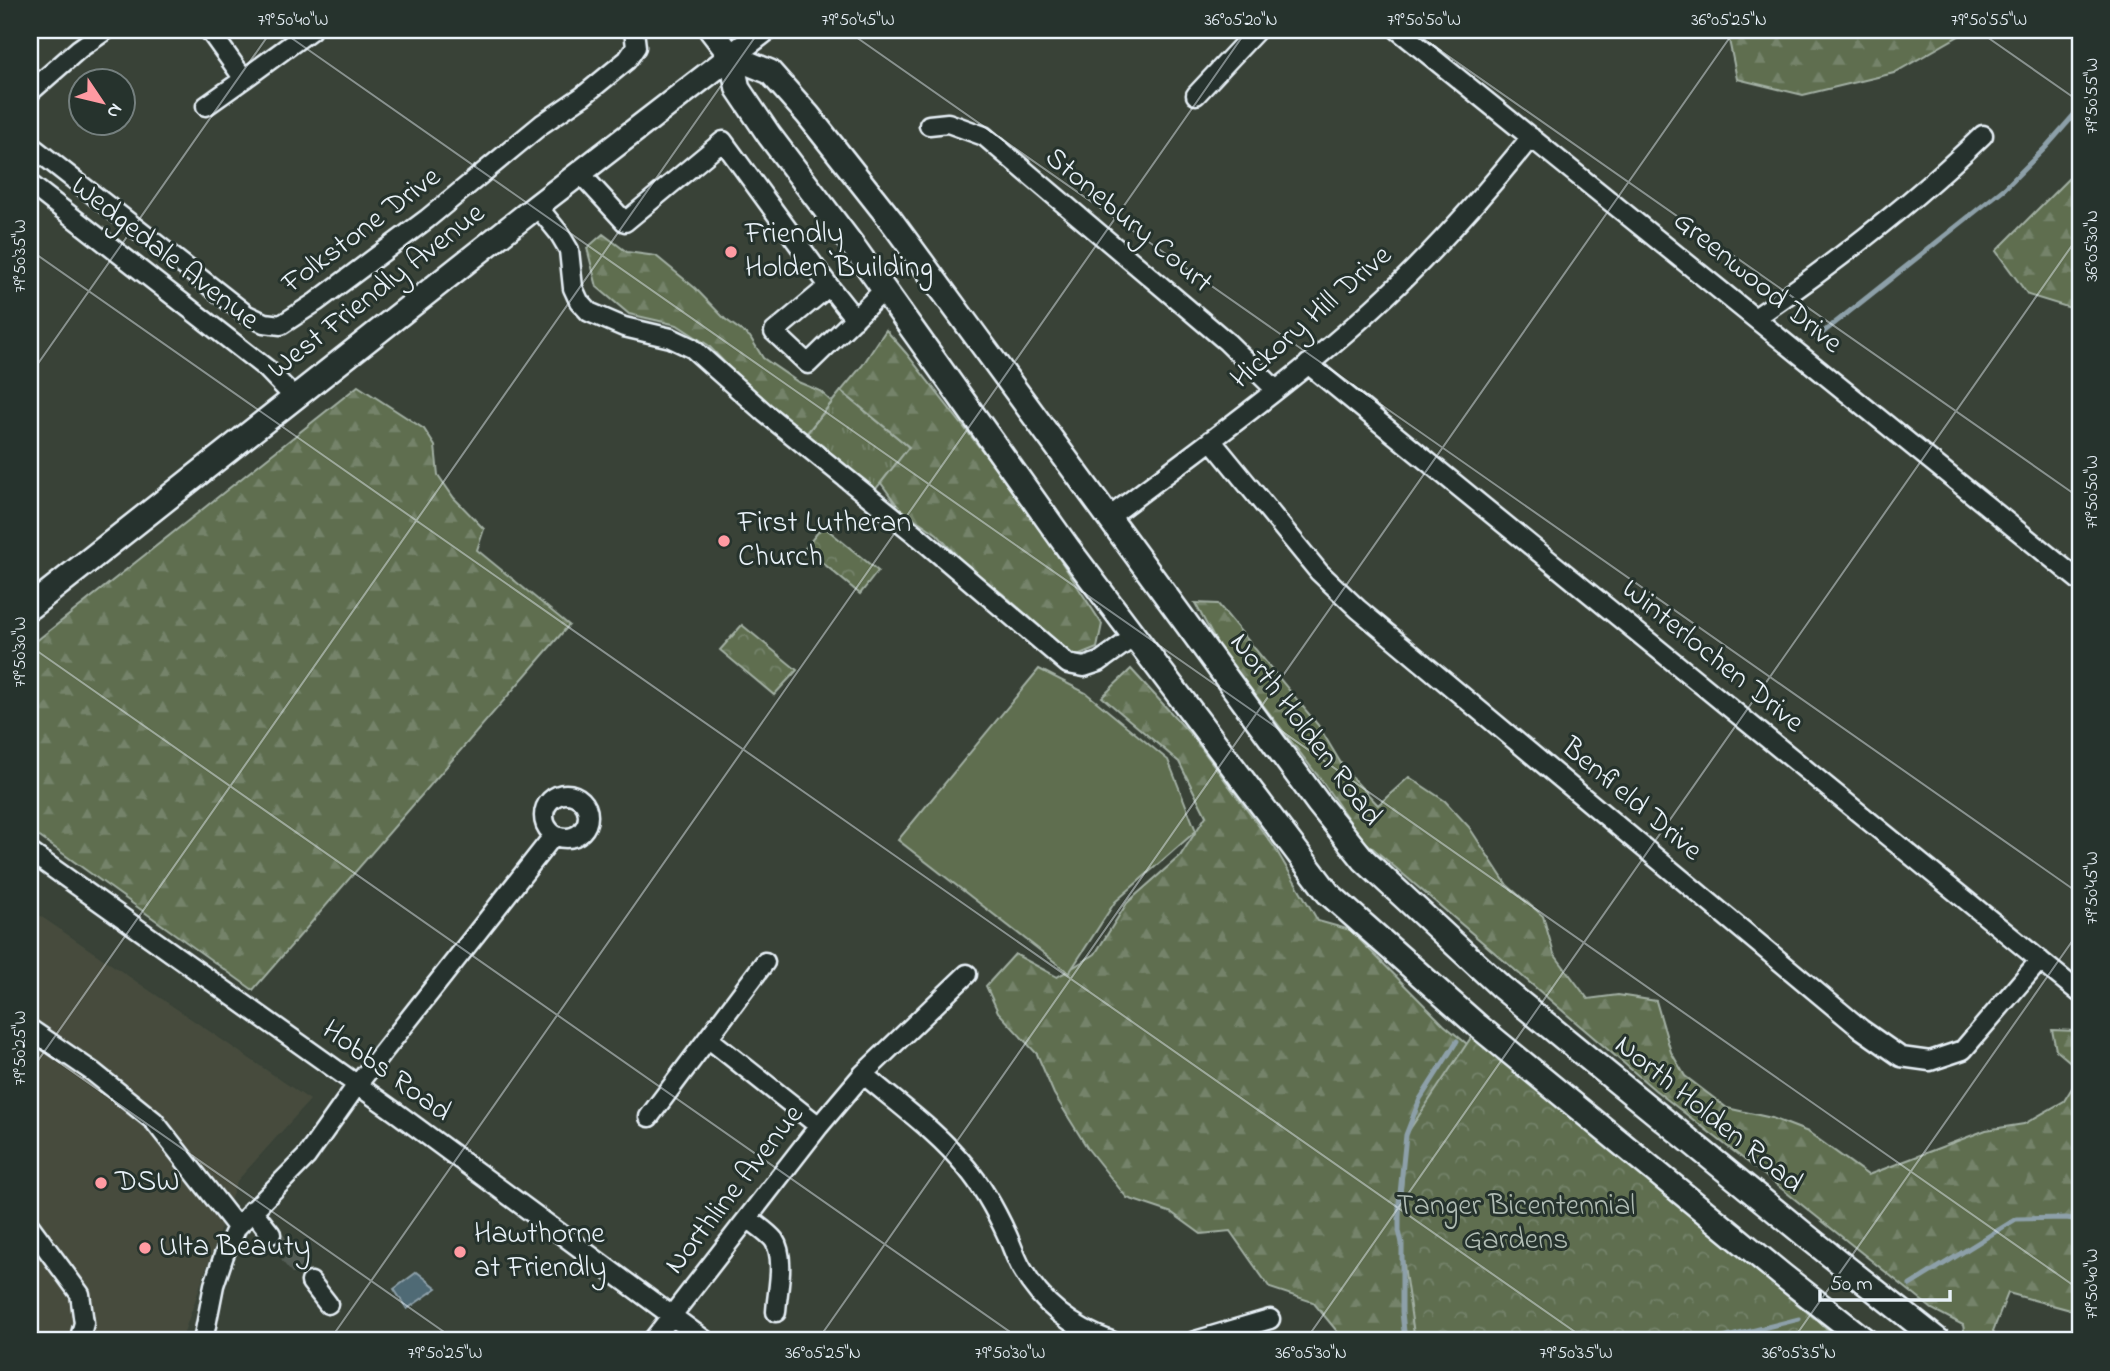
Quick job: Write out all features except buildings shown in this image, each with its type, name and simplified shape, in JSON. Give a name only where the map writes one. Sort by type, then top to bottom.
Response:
[{"type":"main road","name":"North Holden Road","points":[[711,30],[732,56],[770,72],[808,115],[890,219],[1318,803],[1364,859],[1502,987],[1939,1341]]},
{"type":"main road","name":"West Friendly Avenue","points":[[30,607],[537,206],[765,30]]},
{"type":"main road","name":"North Holden Road","points":[[732,56],[738,89],[1068,548],[1328,893],[1478,1027],[1866,1341]]},
{"type":"street","points":[[30,92],[79,49],[106,30]]},
{"type":"street","points":[[209,30],[244,79]]},
{"type":"street","points":[[206,106],[311,30]]},
{"type":"street","name":"Folkstone Drive","points":[[30,145],[247,315],[264,323],[281,325],[427,219],[542,124],[583,96],[627,60],[636,47],[634,30]]},
{"type":"street","points":[[1196,95],[1257,30]]},
{"type":"street","name":"Greenwood Drive","points":[[1398,30],[2080,581]]},
{"type":"street","name":"Stonebury Court","points":[[929,125],[948,123],[984,136],[1227,342],[1275,389]]},
{"type":"street","points":[[1755,318],[1814,278],[1939,178],[1983,135]]},
{"type":"street","name":"Hickory Hill Drive","points":[[1108,518],[1308,364],[1399,284],[1490,187],[1531,137]]},
{"type":"street","points":[[580,173],[625,222],[723,141],[855,319]]},
{"type":"street","name":"Wedgedale Avenue","points":[[30,184],[267,369],[294,397]]},
{"type":"street","points":[[537,206],[569,250],[573,288],[579,301],[589,312],[624,327],[671,338],[692,348],[765,413],[920,538],[1068,664],[1084,667],[1099,662],[1135,636]]},
{"type":"street","points":[[829,286],[774,332],[808,364],[884,290]]},
{"type":"street","name":"Winterlochen Drive","points":[[1308,364],[2080,993]]},
{"type":"street","name":"Benfield Drive","points":[[1212,440],[1319,572],[1358,609],[1861,1028],[1901,1058],[1930,1061],[1963,1050],[2040,960]]},
{"type":"street","points":[[203,1341],[215,1285],[224,1255],[237,1227],[306,1157],[357,1085],[554,835]]},
{"type":"street","name":"Hobbs Road","points":[[30,852],[357,1085],[706,1341]]},
{"type":"street","points":[[649,1117],[765,962]]},
{"type":"street","name":"Northline Avenue","points":[[652,1341],[818,1126],[863,1074],[967,974]]},
{"type":"street","points":[[30,1029],[93,1072],[154,1121],[237,1227]]},
{"type":"street","points":[[709,1039],[818,1126]]},
{"type":"street","points":[[863,1074],[950,1148],[967,1168],[990,1200],[1020,1267],[1043,1298],[1057,1312],[1082,1329],[1111,1341]]},
{"type":"street","points":[[252,1210],[271,1234]]},
{"type":"street","points":[[748,1219],[774,1240],[777,1249],[780,1259],[776,1312]]},
{"type":"street","points":[[30,1226],[80,1294],[84,1323],[79,1341]]},
{"type":"street","points":[[311,1282],[328,1304]]},
{"type":"street","points":[[1195,1341],[1270,1319]]},
{"type":"shaded area","points":[[30,909],[310,1100],[237,1181],[181,1341],[30,1341]]},
{"type":"green space","points":[[1727,30],[1969,30],[1894,73],[1803,95],[1737,79]]},
{"type":"green space","points":[[2080,167],[2080,311],[2028,295],[1996,251]]},
{"type":"green space","points":[[603,234],[627,252],[656,256],[695,288],[725,319],[750,337],[763,358],[798,382],[820,391],[832,402],[806,434],[748,387],[708,345],[677,325],[629,314],[597,287],[587,248]]},
{"type":"green space","points":[[886,330],[1023,503],[1102,624],[1097,648],[1075,657],[1003,594],[965,565],[937,534],[899,508],[881,483],[909,447],[841,391]]},
{"type":"green space","points":[[358,386],[424,429],[435,446],[438,475],[454,498],[484,529],[477,550],[569,625],[253,990],[30,830],[30,646]]},
{"type":"green space","points":[[841,391],[909,447],[875,490],[806,434]]},
{"type":"green space","points":[[823,526],[878,571],[860,594],[805,548]]},
{"type":"green space","points":[[1195,603],[1218,604],[1318,725],[1345,770],[1378,805],[1409,777],[1445,801],[1469,827],[1507,885],[1543,916],[1554,954],[1588,999],[1618,995],[1656,1001],[1671,1052],[1685,1076],[1727,1108],[1772,1118],[1808,1132],[1868,1175],[1986,1130],[2024,1124],[2064,1101],[2080,1075],[2078,1312],[2008,1293],[1993,1331],[2000,1341],[1966,1341],[1963,1325],[1932,1309],[1655,1090],[1362,839],[1324,784],[1220,649]]},
{"type":"green space","points":[[742,625],[797,670],[774,695],[720,650]]},
{"type":"green space","points":[[1039,669],[1086,693],[1168,760],[1196,831],[1115,902],[1069,973],[898,840]]},
{"type":"green space","points":[[1131,669],[1193,737],[1275,848],[1318,921],[1350,930],[1444,1025],[1540,1104],[1462,1341],[1345,1341],[1313,1302],[1270,1288],[1230,1231],[1201,1234],[1172,1213],[1127,1198],[1088,1149],[1054,1094],[1037,1054],[998,1012],[986,986],[1015,954],[1057,977],[1095,954],[1127,903],[1180,856],[1206,816],[1179,762],[1102,697]]},
{"type":"green space","points":[[2052,1030],[2076,1031],[2080,1035],[2080,1070],[2056,1050]]},
{"type":"green space","name":"Tanger Bicentennial Gardens","points":[[1472,1036],[1842,1341],[1415,1341],[1399,1231],[1406,1135]]},
{"type":"water","points":[[417,1272],[437,1288],[407,1309],[394,1289]]},
{"type":"waterway","points":[[1816,338],[2005,188],[2074,115]]},
{"type":"waterway","points":[[1405,1341],[1399,1203],[1406,1135],[1420,1099],[1457,1041]]},
{"type":"waterway","points":[[1910,1285],[2016,1219],[2080,1220]]},
{"type":"waterway","points":[[1711,1341],[1799,1319]]},
{"type":"tunnel","points":[[271,1234],[311,1282]]},
{"type":"place","name":"Friendly Holden Building","points":[[731,252]]},
{"type":"place","name":"First Lutheran Church","points":[[724,541]]},
{"type":"place","name":"DSW","points":[[101,1183]]},
{"type":"place","name":"Ulta Beauty","points":[[145,1248]]},
{"type":"place","name":"Hawthorne at Friendly","points":[[460,1252]]}]
